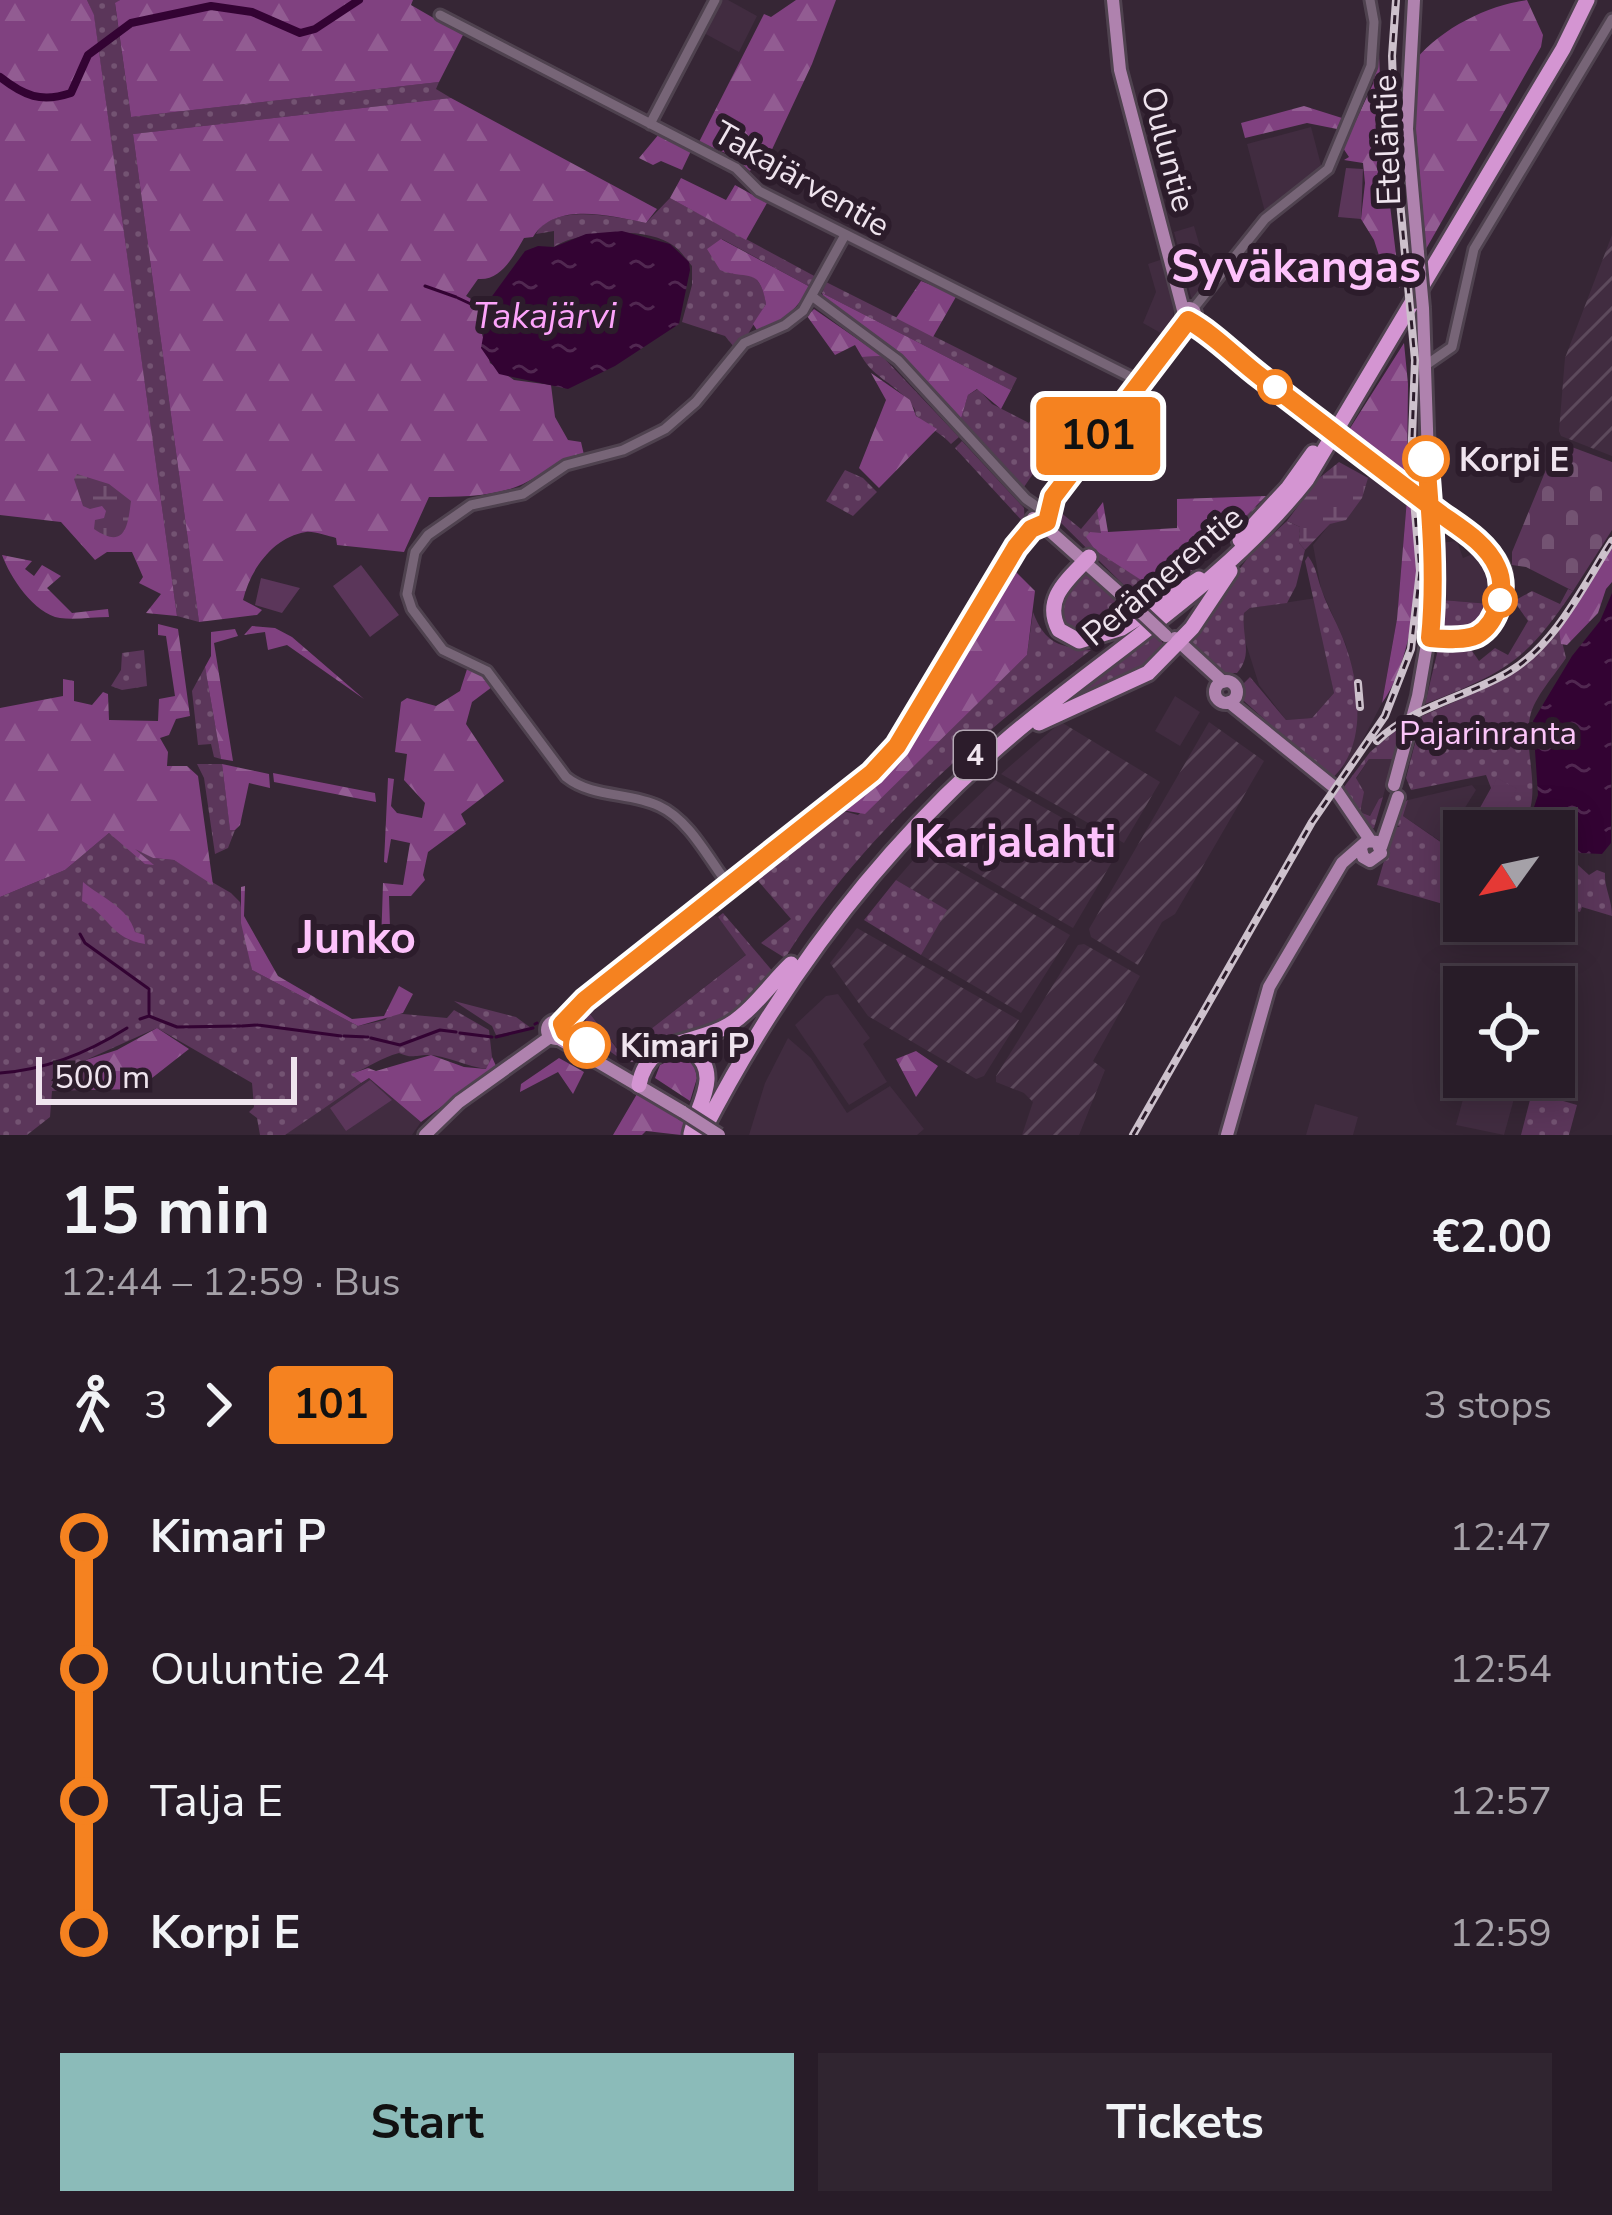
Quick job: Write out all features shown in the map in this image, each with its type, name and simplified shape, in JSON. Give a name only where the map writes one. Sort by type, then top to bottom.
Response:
[{"type":"highway","name":"Perämerentie","points":[[691,1134],[791,964],[884,848],[968,761],[1199,579],[1275,502],[1326,435],[1521,112],[1577,0]]},
{"type":"highway","name":"Perämerentie","points":[[700,1135],[756,1036],[821,940],[911,832],[1056,699],[1176,610],[1265,529],[1318,464],[1587,0]]},
{"type":"highway","points":[[987,758],[1057,713],[1141,678],[1265,529]]},
{"type":"highway","points":[[1087,559],[1058,591],[1053,606],[1059,630],[1078,640],[1104,637],[1122,628],[1199,579]]},
{"type":"highway","points":[[640,1076],[665,1046],[712,1034],[734,1021],[791,964]]},
{"type":"highway","points":[[640,1076],[671,1051],[689,1049],[701,1058],[708,1080],[691,1134]]},
{"type":"main road","name":"Ouluntie","points":[[1115,0],[1124,64],[1188,316],[1502,565],[1505,582],[1500,600],[1493,618],[1478,634],[1430,638]]},
{"type":"main road","name":"Eteläntie","points":[[1227,1135],[1269,987],[1342,862],[1367,847],[1396,787],[1430,638],[1434,587],[1425,451],[1424,308],[1407,129],[1414,0]]},
{"type":"main road","points":[[425,1135],[459,1102],[559,1033],[719,895],[855,788],[897,746],[1025,534],[1188,316]]},
{"type":"main road","points":[[1042,513],[1220,684],[1234,684],[1233,698],[1334,787],[1367,847]]},
{"type":"main road","points":[[559,1033],[640,1076],[723,1133]]},
{"type":"street","points":[[650,124],[715,0]]},
{"type":"street","points":[[1188,316],[1265,220],[1328,169],[1371,66],[1374,22],[1370,0]]},
{"type":"street","name":"Takajärventie","points":[[440,15],[736,168],[759,191],[1139,381]]},
{"type":"street","points":[[1426,365],[1451,347],[1468,261],[1612,19]]},
{"type":"street","points":[[719,895],[677,817],[657,805],[571,781],[487,671],[445,652],[408,600],[412,558],[423,540],[471,505],[523,494],[566,465],[623,450],[659,433],[696,402],[744,344],[791,321],[813,297],[845,235]]},
{"type":"street","points":[[813,297],[911,372],[1042,513]]},
{"type":"shaded area","points":[[718,0],[728,0],[757,16],[739,52],[702,32]]},
{"type":"shaded area","points":[[1311,127],[1321,165],[1317,173],[1265,212],[1247,144]]},
{"type":"shaded area","points":[[1194,226],[1202,254],[1195,261],[1211,280],[1195,301],[1174,232]]},
{"type":"shaded area","points":[[1612,235],[1612,456],[1561,436],[1559,431],[1565,358]]},
{"type":"shaded area","points":[[1166,258],[1177,322],[1166,336],[1143,323],[1156,292],[1148,264]]},
{"type":"shaded area","points":[[1372,471],[1407,499],[1397,619],[1382,703],[1346,772],[1342,770],[1356,729],[1359,701],[1346,645],[1321,589],[1313,545]]},
{"type":"shaded area","points":[[1457,541],[1463,558],[1482,550],[1494,568],[1497,585],[1490,604],[1442,600],[1439,543]]},
{"type":"shaded area","points":[[1316,598],[1334,693],[1312,718],[1286,720],[1259,685],[1242,631],[1244,613],[1250,608]]},
{"type":"shaded area","points":[[1175,696],[1200,712],[1180,746],[1155,731]]},
{"type":"shaded area","points":[[1061,722],[1160,782],[1124,843],[1001,774]]},
{"type":"shaded area","points":[[1209,722],[1264,761],[1175,914],[1162,922],[1138,965],[1091,937],[1089,929]]},
{"type":"shaded area","points":[[1369,759],[1393,759],[1383,797],[1370,816],[1360,812],[1356,779]]},
{"type":"shaded area","points":[[995,780],[1119,850],[1073,928],[927,845]]},
{"type":"shaded area","points":[[1472,785],[1476,790],[1464,810],[1443,810],[1443,843],[1403,816],[1408,800]]},
{"type":"shaded area","points":[[922,850],[1070,935],[1021,1013],[921,955],[946,910],[896,880]]},
{"type":"shaded area","points":[[709,913],[718,917],[747,954],[619,1050],[587,1010]]},
{"type":"shaded area","points":[[857,928],[1019,1020],[984,1076],[976,1079],[868,1016],[830,963]]},
{"type":"shaded area","points":[[1078,945],[1140,976],[1093,1061],[1105,1070],[1079,1135],[1022,1135],[1033,1102],[1024,1093],[996,1082],[996,1076]]},
{"type":"shaded area","points":[[838,994],[870,1038],[863,1044],[887,1082],[849,1105],[795,1025],[826,996]]},
{"type":"shaded area","points":[[788,1038],[811,1058],[847,1113],[890,1086],[924,1129],[917,1135],[749,1135],[765,1083]]},
{"type":"shaded area","points":[[369,1078],[421,1122],[412,1135],[285,1134]]},
{"type":"shaded area","points":[[1463,1098],[1514,1098],[1504,1135],[1456,1125]]},
{"type":"shaded area","points":[[1315,1104],[1358,1117],[1353,1135],[1306,1135]]},
{"type":"green space","points":[[0,0],[87,0],[94,15],[177,616],[146,613],[161,594],[139,583],[143,577],[132,552],[107,552],[95,560],[61,522],[0,515]]},
{"type":"green space","points":[[87,0],[120,0],[115,4],[131,117],[439,82],[436,89],[451,98],[133,134],[199,622],[177,616],[94,16]]},
{"type":"green space","points":[[413,0],[411,5],[463,35],[439,82],[131,117],[115,3]]},
{"type":"green space","points":[[796,0],[836,0],[768,158],[750,171],[728,154],[699,142],[764,14],[771,17]]},
{"type":"green space","points":[[1527,0],[1543,35],[1541,47],[1426,249],[1413,99],[1416,59],[1467,20]]},
{"type":"green space","points":[[1379,54],[1383,147],[1400,288],[1384,271],[1361,219],[1363,163],[1344,160],[1349,157],[1343,148],[1373,84]]},
{"type":"green space","points":[[451,98],[657,209],[646,223],[585,214],[555,219],[533,237],[524,238],[505,266],[493,276],[478,279],[466,296],[488,309],[482,334],[490,363],[514,380],[551,385],[555,417],[568,440],[581,442],[584,455],[501,492],[429,497],[404,552],[337,545],[336,538],[313,532],[294,535],[273,548],[251,577],[243,600],[262,610],[257,615],[199,622],[133,134]]},
{"type":"green space","points":[[1304,106],[1342,118],[1337,129],[1307,123],[1245,138],[1241,123]]},
{"type":"green space","points":[[659,134],[691,151],[682,170],[639,158]]},
{"type":"green space","points":[[1346,168],[1363,169],[1361,219],[1338,217]]},
{"type":"green space","points":[[681,178],[726,200],[735,185],[767,203],[746,240],[670,198]]},
{"type":"green space","points":[[670,198],[818,278],[812,288],[722,239],[732,274],[756,280],[766,304],[745,339],[734,347],[725,336],[682,322],[692,266],[674,246],[648,235],[614,233],[580,237],[554,247],[554,231],[536,234],[544,224],[571,215],[646,223]]},
{"type":"green space","points":[[721,239],[812,288],[786,318],[757,330],[753,324],[766,304],[760,284],[751,276],[720,270],[707,249]]},
{"type":"green space","points":[[921,281],[957,295],[933,337],[896,318]]},
{"type":"green space","points":[[826,282],[1017,378],[1011,390],[822,293]]},
{"type":"green space","points":[[822,293],[1011,390],[1001,409],[977,389],[968,395],[960,422],[905,361]]},
{"type":"green space","points":[[814,309],[882,356],[862,357],[855,345],[835,355],[807,316]]},
{"type":"green space","points":[[1404,343],[1408,384],[1407,479],[1347,433]]},
{"type":"green space","points":[[882,356],[959,437],[951,444],[918,417],[905,397],[862,357]]},
{"type":"green space","points":[[871,373],[910,400],[916,416],[937,429],[879,488],[859,468],[886,400]]},
{"type":"green space","points":[[978,389],[992,404],[1029,423],[1044,397],[1055,400],[1060,434],[1024,487],[960,422],[968,395]]},
{"type":"green space","points":[[962,441],[1024,508],[1025,524],[955,448]]},
{"type":"green space","points":[[1561,443],[1612,462],[1612,530],[1573,591],[1526,567],[1512,565],[1512,552]]},
{"type":"green space","points":[[1339,462],[1368,478],[1362,498],[1346,520],[1330,524],[1305,550],[1299,543],[1300,527],[1287,521],[1318,479]]},
{"type":"green space","points":[[845,470],[863,478],[877,492],[853,516],[826,501]]},
{"type":"green space","points":[[77,474],[109,484],[131,501],[119,536],[94,529],[95,520],[104,518],[106,511],[102,506],[83,506],[74,479]]},
{"type":"green space","points":[[1266,496],[1235,527],[1152,587],[1096,551],[1086,537],[1090,532],[1101,533],[1097,510],[1103,502],[1108,532],[1177,528],[1177,499]]},
{"type":"green space","points":[[1407,499],[1417,546],[1415,604],[1402,660],[1382,703],[1397,619]]},
{"type":"green space","points":[[1256,506],[1259,509],[1203,562],[1146,607],[1053,515],[1054,507],[1081,529],[1097,510],[1102,533],[1096,551],[1153,587],[1193,562]]},
{"type":"green space","points":[[1287,521],[1300,527],[1299,543],[1305,550],[1296,586],[1287,603],[1244,613],[1242,666],[1237,673],[1215,673],[1187,648],[1187,639],[1250,555]]},
{"type":"green space","points":[[1612,548],[1612,582],[1598,613],[1567,645],[1561,644],[1559,629]]},
{"type":"green space","points":[[2,555],[32,561],[25,569],[34,576],[42,565],[61,576],[47,588],[72,613],[108,609],[109,617],[66,619],[41,610],[24,593]]},
{"type":"green space","points":[[1308,556],[1345,644],[1357,697],[1351,751],[1331,779],[1244,701],[1244,683],[1250,677],[1286,720],[1312,718],[1334,693],[1305,561]]},
{"type":"green space","points":[[361,565],[399,615],[370,637],[333,586]]},
{"type":"green space","points":[[1009,565],[1035,591],[1027,655],[865,814],[836,809],[869,781]]},
{"type":"green space","points":[[1081,568],[1138,617],[1071,636],[1055,613]]},
{"type":"green space","points":[[261,578],[300,588],[282,613],[255,605]]},
{"type":"green space","points":[[1568,589],[1573,591],[1541,635],[1510,663],[1425,704],[1439,645],[1468,645],[1479,661],[1495,648],[1508,655],[1528,621],[1514,601],[1532,591],[1560,604]]},
{"type":"green space","points":[[1442,600],[1490,604],[1486,621],[1475,632],[1441,632]]},
{"type":"green space","points":[[1033,612],[1055,642],[1091,650],[964,753],[885,829],[785,958],[761,943],[791,919],[753,875],[836,809],[858,815],[1027,655]]},
{"type":"green space","points":[[158,624],[178,629],[190,716],[176,719],[169,735],[160,738],[168,752],[167,766],[187,766],[198,776],[213,885],[174,860],[153,858],[135,849],[154,865],[145,864],[109,833],[65,870],[0,897],[0,708],[63,696],[63,679],[74,681],[74,701],[92,705],[103,692],[108,694],[109,720],[158,721],[159,699],[175,696],[166,636],[158,635]]},
{"type":"green space","points":[[252,626],[275,628],[292,637],[364,699],[287,645],[268,650],[265,632],[244,635]]},
{"type":"green space","points":[[235,629],[238,636],[214,643],[233,761],[221,759],[205,667],[211,656],[211,632]]},
{"type":"green space","name":"Pajarinranta","points":[[1559,629],[1566,658],[1530,717],[1530,810],[1479,810],[1491,788],[1486,775],[1411,790],[1406,778],[1422,716],[1513,671]]},
{"type":"green space","points":[[1155,632],[1168,650],[1148,669],[1052,712],[1078,688]]},
{"type":"green space","points":[[144,650],[147,686],[122,690],[111,686],[121,670],[122,653]]},
{"type":"green space","points":[[468,666],[492,687],[472,702],[466,724],[504,781],[461,814],[466,824],[428,852],[425,880],[411,896],[389,896],[391,959],[381,947],[383,883],[403,885],[410,843],[391,839],[384,862],[388,778],[394,779],[391,806],[397,813],[422,818],[425,803],[404,780],[407,754],[395,752],[401,702],[407,698],[436,706],[460,691]]},
{"type":"green space","points":[[205,667],[221,759],[214,757],[211,744],[198,745],[192,691]]},
{"type":"green space","points":[[1407,721],[1393,759],[1369,759],[1356,778],[1364,792],[1360,812],[1370,816],[1383,797],[1374,828],[1368,831],[1341,791],[1370,752]]},
{"type":"green space","points":[[197,764],[222,764],[230,829],[235,830],[228,848],[215,854],[204,778]]},
{"type":"green space","points":[[222,764],[269,774],[270,788],[249,783],[235,830],[230,830]]},
{"type":"green space","points":[[273,773],[375,793],[376,802],[274,782]]},
{"type":"green space","points":[[1497,778],[1517,789],[1505,810],[1481,810]]},
{"type":"green space","points":[[1408,800],[1403,816],[1443,842],[1443,904],[1377,885],[1394,827],[1400,827],[1395,824],[1401,804]]},
{"type":"green space","points":[[109,833],[153,858],[174,860],[231,893],[240,902],[252,970],[358,1026],[385,1020],[392,1013],[447,1018],[454,1010],[489,1030],[492,1057],[487,1069],[399,1053],[352,1074],[361,1083],[285,1135],[260,1135],[257,1118],[249,1112],[254,1107],[252,1083],[157,1028],[86,1060],[86,1090],[52,1091],[50,1117],[27,1135],[0,1135],[0,897],[65,870]]},
{"type":"green space","points":[[1575,850],[1578,865],[1589,875],[1597,870],[1605,873],[1612,916],[1582,907],[1575,911]]},
{"type":"green space","points":[[896,880],[947,910],[921,955],[864,920]]},
{"type":"green space","points":[[83,882],[120,909],[135,932],[144,935],[145,944],[117,932],[82,901]]},
{"type":"green space","points":[[245,886],[244,916],[278,976],[352,1019],[384,1016],[399,986],[413,994],[403,1013],[358,1026],[252,970],[241,923],[241,887]]},
{"type":"green space","points":[[723,913],[775,974],[734,1013],[718,1024],[658,1040],[633,1062],[625,1062],[584,1033],[587,1010],[618,1050],[624,1050],[746,955],[718,917]]},
{"type":"green space","points":[[454,1001],[516,1017],[531,1028],[496,1035],[492,1026]]},
{"type":"green space","points":[[157,1028],[189,1049],[138,1089],[86,1090],[86,1060],[117,1050]]},
{"type":"green space","points":[[916,1051],[938,1066],[916,1097],[896,1059]]},
{"type":"green space","points":[[431,1055],[486,1069],[492,1057],[496,1066],[421,1122],[369,1078],[361,1083],[351,1074],[368,1068],[376,1071]]},
{"type":"green space","points":[[679,1056],[694,1063],[697,1078],[690,1101],[655,1078],[660,1065]]},
{"type":"green space","points":[[559,1058],[584,1072],[573,1094],[558,1072],[520,1092],[521,1084]]},
{"type":"green space","points":[[370,1080],[392,1100],[346,1131],[330,1108]]},
{"type":"green space","points":[[637,1094],[687,1121],[681,1135],[646,1131],[613,1135]]},
{"type":"green space","points":[[1530,1098],[1577,1105],[1569,1135],[1521,1135]]},
{"type":"water","name":"Takajärvi","points":[[622,231],[670,244],[689,262],[679,324],[615,366],[568,389],[499,374],[481,348],[490,299],[525,251],[554,247],[586,234]]},
{"type":"water","points":[[1612,593],[1611,843],[1602,854],[1579,853],[1575,847],[1575,810],[1533,810],[1538,795],[1533,721],[1572,656],[1600,621]]},
{"type":"waterway","points":[[0,77],[33,96],[60,96],[71,93],[88,55],[131,23],[211,6],[252,12],[300,33],[315,29],[359,0]]},
{"type":"waterway","points":[[425,286],[456,297]]},
{"type":"waterway","points":[[458,298],[488,312]]},
{"type":"waterway","points":[[80,934],[85,943],[149,989],[149,1016]]},
{"type":"waterway","points":[[140,1019],[149,1016],[177,1027],[240,1026]]},
{"type":"waterway","points":[[242,1026],[257,1025]]},
{"type":"waterway","points":[[258,1025],[341,1036]]},
{"type":"waterway","points":[[0,1073],[66,1058],[127,1028]]},
{"type":"waterway","points":[[496,1037],[533,1028]]},
{"type":"waterway","points":[[371,1038],[400,1045],[440,1030],[456,1032]]},
{"type":"waterway","points":[[460,1033],[492,1037]]},
{"type":"waterway","points":[[344,1036],[368,1037]]},
{"type":"railway","points":[[1133,1135],[1312,822],[1385,716],[1411,649],[1420,571],[1411,464],[1415,360],[1396,159],[1392,56],[1396,0]]},
{"type":"railway","points":[[1377,741],[1407,719],[1492,681],[1526,660],[1567,613],[1612,541]]},
{"type":"railway","points":[[1358,683],[1360,707]]},
{"type":"bus line","name":"101","points":[[587,1045],[565,1032],[562,1024],[585,1000],[855,788],[897,746],[1024,535],[1047,522],[1053,497],[1188,320],[1196,324],[1223,349],[1317,420],[1405,487],[1438,512],[1468,534],[1481,545],[1498,568],[1500,600],[1488,625],[1473,637],[1430,638],[1434,587],[1432,529],[1429,494],[1426,459]]},
{"type":"place","name":"Korpi E","points":[[1426,459]]},
{"type":"place","name":"Kimari P","points":[[587,1045]]},
{"type":"district","name":"Syväkangas","points":[[1296,266]]},
{"type":"district","name":"Karjalahti","points":[[1015,841]]},
{"type":"district","name":"Junko","points":[[357,937]]}]
